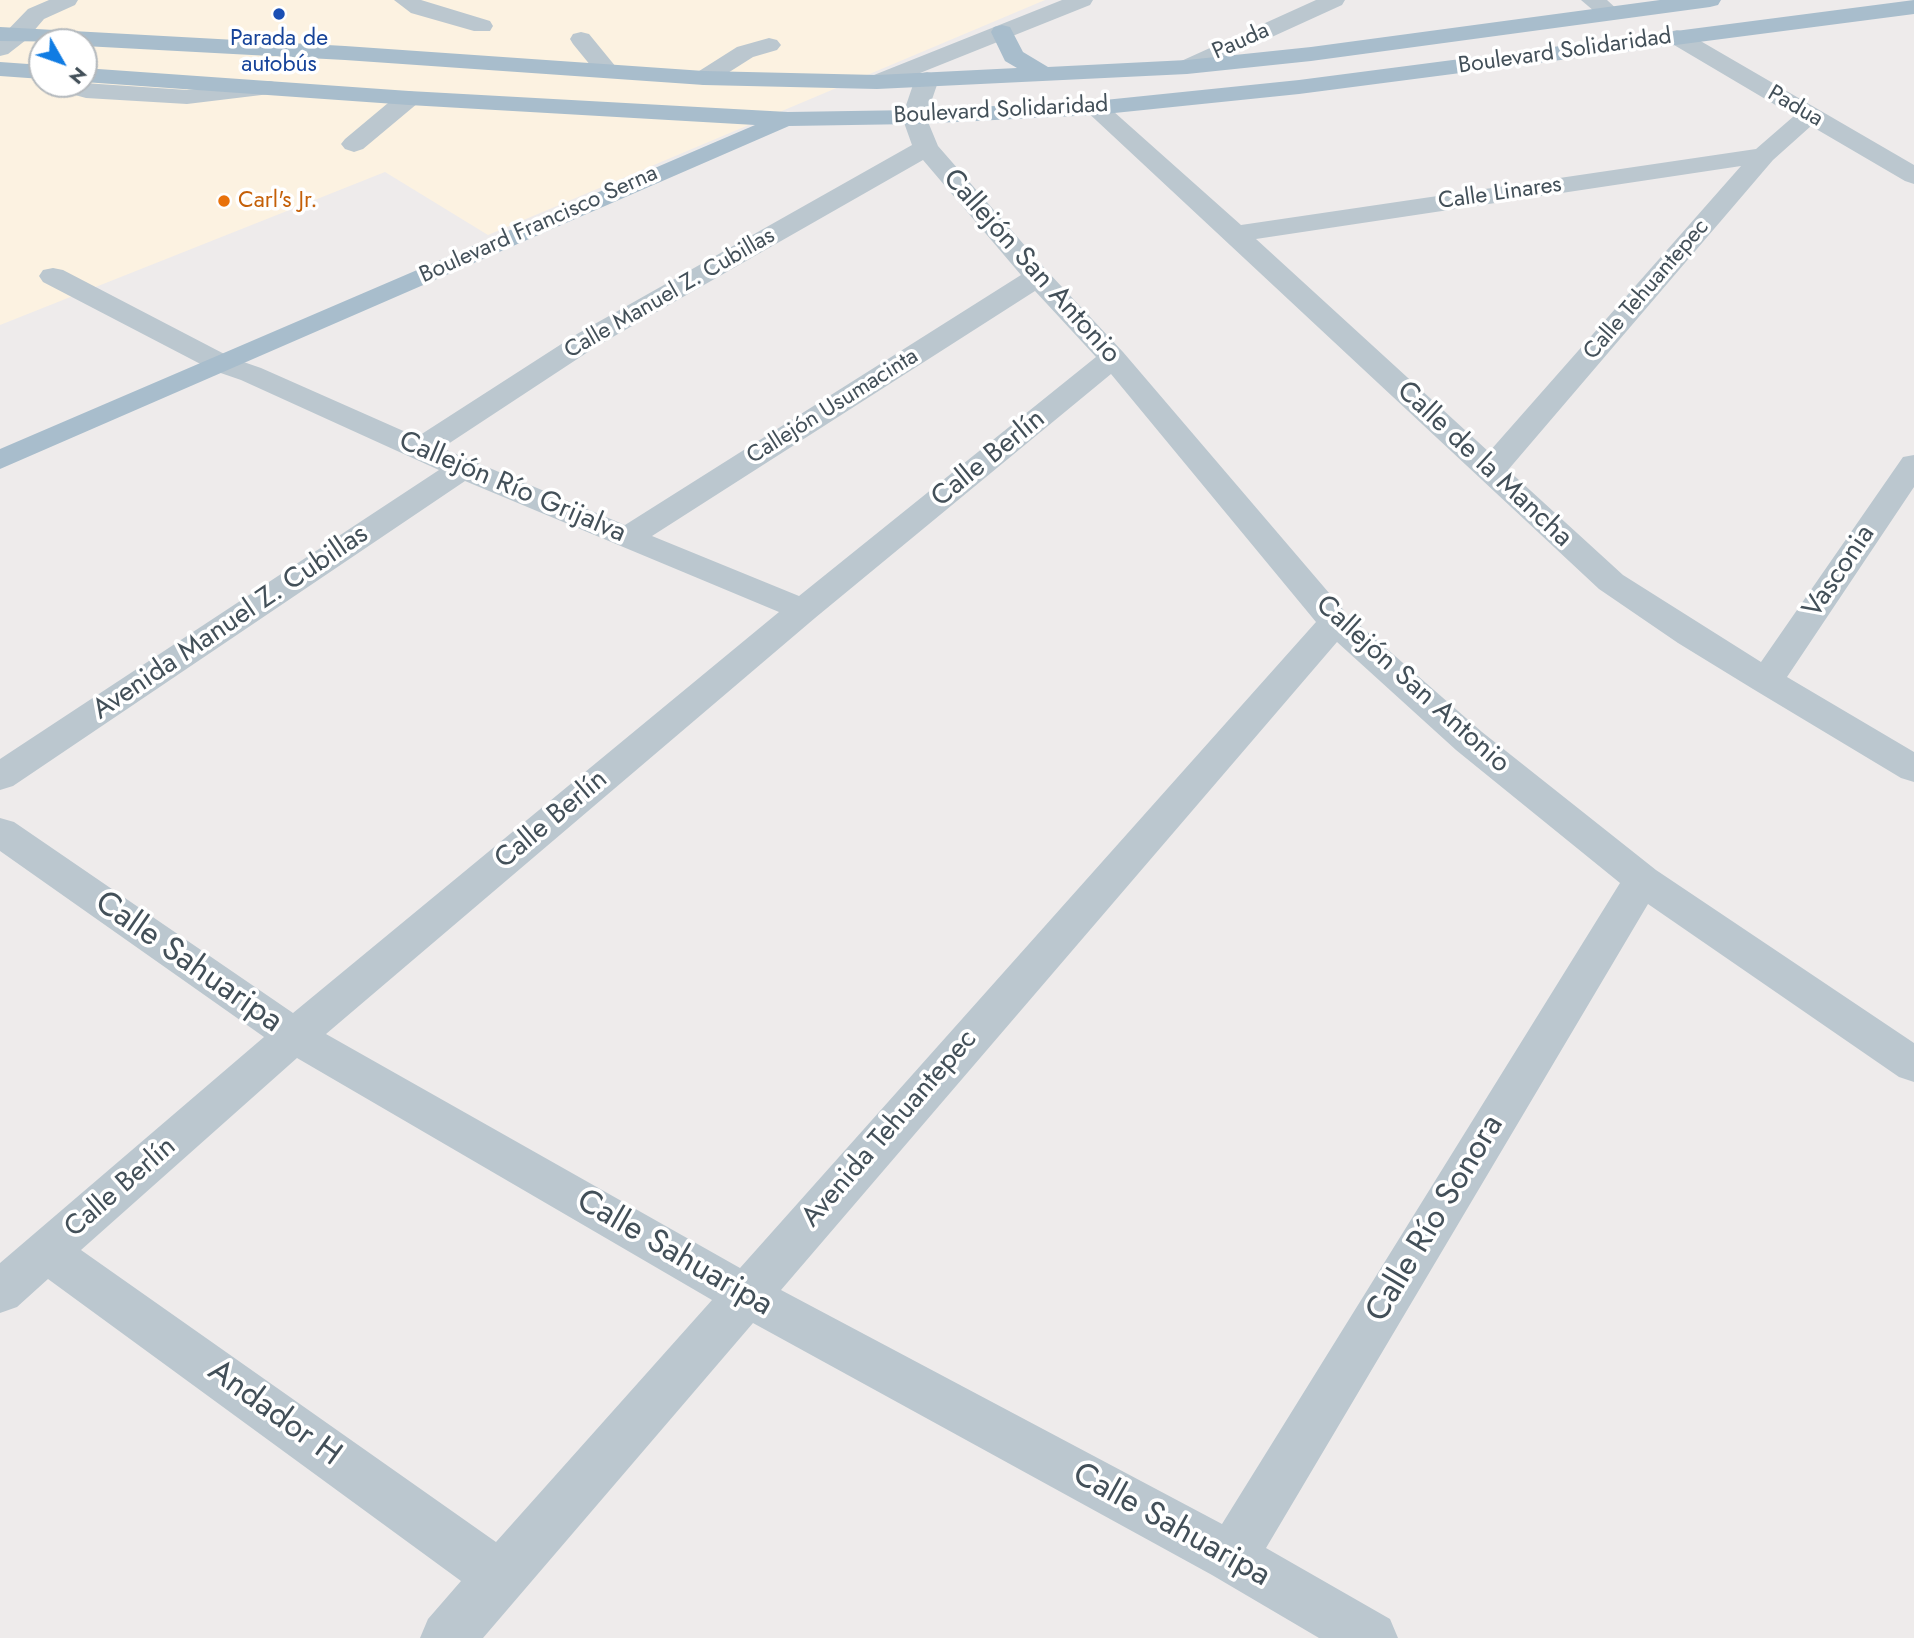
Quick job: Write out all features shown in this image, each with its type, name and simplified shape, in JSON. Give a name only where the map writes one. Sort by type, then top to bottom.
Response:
[{"type":"main road","name":"Boulevard Solidaridad","points":[[4,51],[345,53],[704,78],[877,82],[1186,67],[1324,52],[1600,6],[1710,0]]},
{"type":"main road","name":"Boulevard Solidaridad","points":[[98,76],[409,98],[788,119],[914,117],[1095,108],[1299,87],[1677,37],[1910,10]]},
{"type":"main road","points":[[1002,32],[1013,56],[1042,72]]},
{"type":"main road","points":[[4,51],[28,64]]},
{"type":"main road","name":"Boulevard Francisco Serna","points":[[0,460],[877,82]]},
{"type":"street","points":[[28,69],[4,51],[36,14],[67,0]]},
{"type":"street","points":[[405,0],[419,8],[482,26]]},
{"type":"street","points":[[486,0],[482,26],[506,66]]},
{"type":"street","name":"Boulevard Francisco Serna","points":[[877,82],[1082,0]]},
{"type":"street","name":"Pauda","points":[[1186,67],[1334,0]]},
{"type":"street","name":"Padua","points":[[1677,37],[1914,176]]},
{"type":"street","points":[[581,39],[608,72]]},
{"type":"street","points":[[704,78],[745,52],[769,45]]},
{"type":"street","points":[[914,117],[927,79]]},
{"type":"street","points":[[98,91],[187,97],[270,88]]},
{"type":"street","points":[[354,144],[409,98]]},
{"type":"street","name":"Calle de la Mancha","points":[[1095,108],[1235,233],[1611,582],[1690,635],[1914,769]]},
{"type":"street","name":"Calle Tehuantepec","points":[[1490,471],[1764,155],[1809,115]]},
{"type":"street","name":"Callejón San Antonio","points":[[914,117],[926,148],[1037,277],[1113,358],[1335,622],[1469,741],[1642,880],[1914,1065]]},
{"type":"street","name":"Calle Manuel Z. Cubillas","points":[[420,449],[587,340],[926,148]]},
{"type":"street","name":"Calle Linares","points":[[1235,233],[1764,155]]},
{"type":"street","name":"Callejón Río Grijalva","points":[[52,276],[222,364],[251,374],[462,468],[803,610]]},
{"type":"street","name":"Callejón Usumacinta","points":[[628,537],[1037,277]]},
{"type":"street","name":"Calle Berlín","points":[[0,1292],[293,1036],[803,610],[1113,358]]},
{"type":"street","name":"Vasconia","points":[[1766,681],[1914,464]]},
{"type":"street","name":"Avenida Manuel Z. Cubillas","points":[[0,778],[462,468]]},
{"type":"street","name":"Avenida Tehuantepec","points":[[447,1638],[1335,622]]},
{"type":"street","name":"Calle Sahuaripa","points":[[0,832],[293,1036],[745,1295],[1231,1557],[1371,1638]]},
{"type":"street","name":"Calle Río Sonora","points":[[1231,1557],[1642,880]]},
{"type":"street","name":"Andador H","points":[[48,1252],[500,1577]]},
{"type":"shaded area","points":[[0,0],[1045,0],[488,235],[385,172],[0,325]]},
{"type":"place","name":"Parada de autobús","points":[[279,14]]},
{"type":"place","name":"Carl's Jr.","points":[[224,201]]}]
